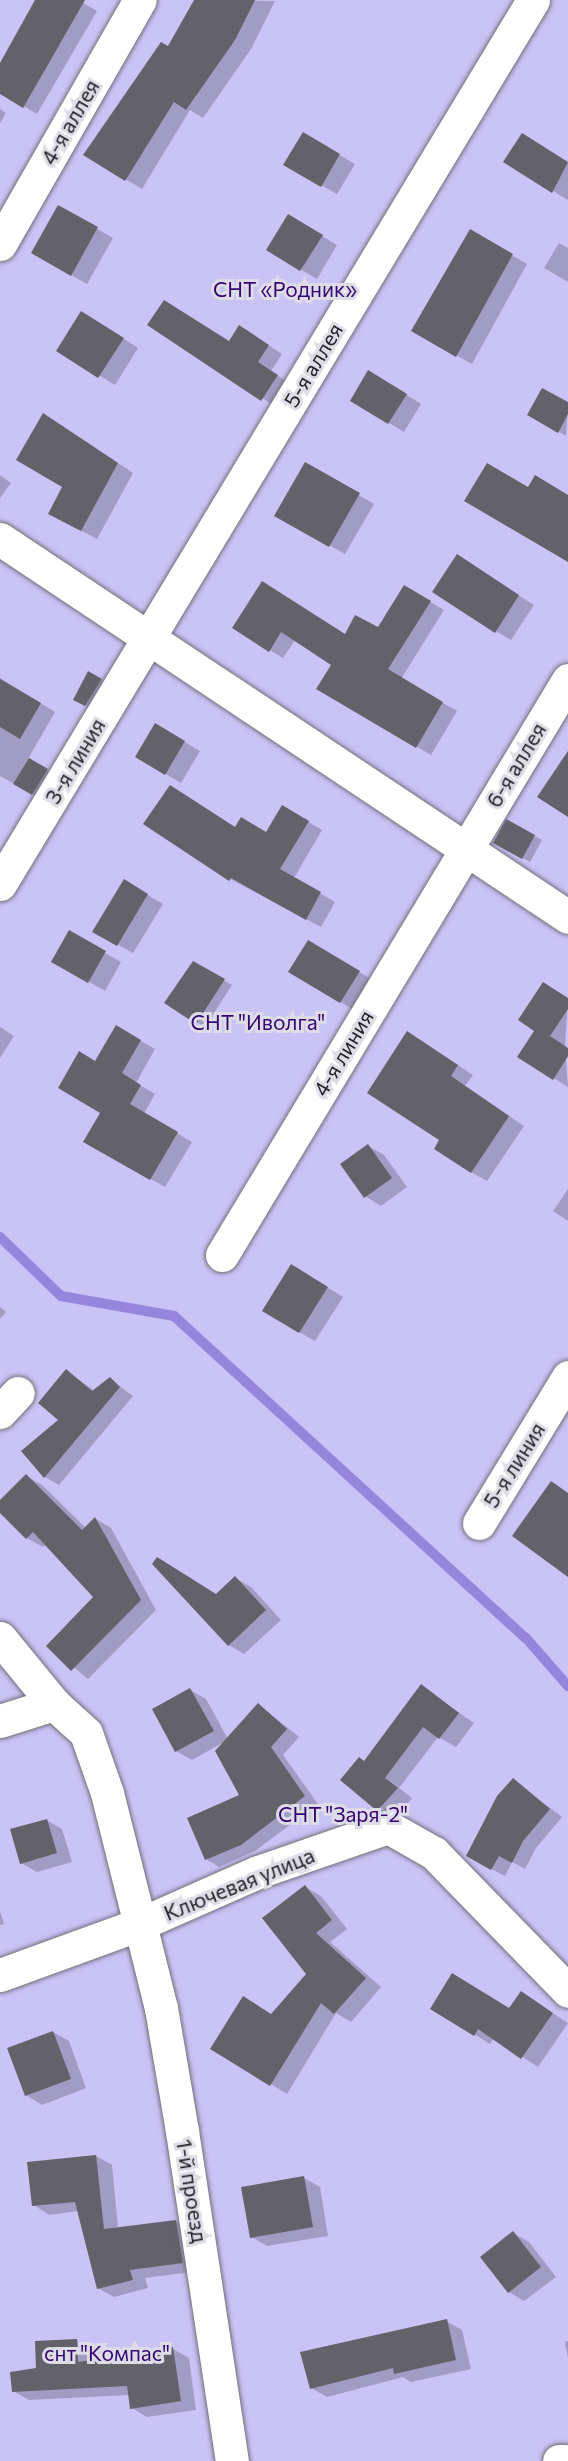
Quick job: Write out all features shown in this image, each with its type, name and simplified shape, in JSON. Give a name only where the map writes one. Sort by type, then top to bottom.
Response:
[{"type":"street","name":"4-я аллея","points":[[0,244],[140,0]]},
{"type":"street","name":"5-я аллея","points":[[150,638],[533,0]]},
{"type":"street","points":[[0,539],[464,850],[568,917]]},
{"type":"street","name":"3-я линия","points":[[0,884],[150,638]]},
{"type":"street","name":"6-я аллея","points":[[464,850],[568,680]]},
{"type":"street","name":"4-я линия","points":[[222,1255],[464,850]]},
{"type":"street","name":"5-я линия","points":[[478,1523],[568,1377]]},
{"type":"street","name":"Ключевая улица","points":[[0,1638],[54,1704],[86,1733],[107,1793],[140,1924],[258,1872],[388,1827],[434,1853],[568,1991]]},
{"type":"street","points":[[0,1721],[54,1704]]},
{"type":"street","points":[[0,1975],[140,1924]]},
{"type":"street","name":"1-й проезд","points":[[140,1924],[160,2008],[182,2131],[232,2461]]},
{"type":"street","points":[[559,2461],[564,2461]]},
{"type":"green space","points":[[0,0],[568,0],[568,2461],[0,2461]]},
{"type":"building","points":[[35,0],[85,0],[23,108],[0,94],[0,63]]},
{"type":"building","points":[[194,0],[255,0],[235,40],[186,110],[174,102],[125,181],[83,155],[161,42],[168,46]]},
{"type":"building","points":[[303,132],[340,154],[321,187],[283,165]]},
{"type":"building","points":[[522,133],[568,162],[552,193],[503,162]]},
{"type":"building","points":[[58,205],[98,227],[71,276],[31,253]]},
{"type":"building","points":[[288,214],[323,235],[300,271],[266,250]]},
{"type":"building","points":[[470,229],[513,254],[456,357],[411,331]]},
{"type":"building","points":[[164,300],[229,341],[239,325],[269,345],[258,362],[278,375],[261,401],[147,325]]},
{"type":"building","points":[[81,311],[124,338],[98,378],[56,351]]},
{"type":"building","points":[[368,370],[407,394],[388,424],[350,401]]},
{"type":"building","points":[[542,388],[568,402],[568,414],[558,433],[527,415]]},
{"type":"building","points":[[43,413],[118,463],[81,531],[48,514],[62,487],[16,460]]},
{"type":"building","points":[[305,462],[360,493],[329,547],[274,516]]},
{"type":"building","points":[[487,463],[528,487],[535,475],[568,495],[568,562],[464,501]]},
{"type":"building","points":[[457,554],[519,595],[495,633],[432,592]]},
{"type":"building","points":[[262,581],[345,634],[355,615],[378,627],[404,585],[431,601],[388,669],[443,702],[416,748],[316,689],[331,665],[281,632],[269,652],[232,628]]},
{"type":"building","points":[[88,671],[102,679],[85,706],[73,700]]},
{"type":"building","points":[[0,679],[41,703],[20,739],[0,727]]},
{"type":"building","points":[[155,723],[185,741],[165,775],[135,757]]},
{"type":"building","points":[[568,751],[568,817],[537,797]]},
{"type":"building","points":[[29,758],[48,769],[32,795],[13,784]]},
{"type":"building","points":[[170,785],[235,827],[241,817],[266,832],[282,805],[309,821],[280,869],[321,892],[306,920],[231,878],[229,881],[143,824]]},
{"type":"building","points":[[506,819],[535,835],[522,859],[493,843]]},
{"type":"building","points":[[124,879],[148,894],[117,946],[92,932]]},
{"type":"building","points":[[69,930],[106,951],[88,983],[51,962]]},
{"type":"building","points":[[308,940],[360,971],[340,1003],[288,972]]},
{"type":"building","points":[[193,961],[225,979],[196,1024],[164,1003]]},
{"type":"building","points":[[543,982],[568,998],[568,1009],[550,1036],[568,1048],[568,1056],[553,1080],[517,1057],[534,1031],[518,1020]]},
{"type":"building","points":[[116,1025],[141,1040],[122,1073],[141,1085],[130,1104],[178,1132],[150,1180],[83,1142],[100,1113],[58,1088],[79,1051],[95,1061]]},
{"type":"building","points":[[407,1031],[458,1065],[451,1076],[509,1116],[471,1173],[434,1149],[439,1140],[367,1093]]},
{"type":"building","points":[[368,1144],[392,1178],[364,1198],[340,1164]]},
{"type":"building","points":[[291,1264],[328,1287],[299,1333],[262,1311]]},
{"type":"building","points":[[66,1369],[92,1391],[110,1377],[120,1387],[44,1478],[21,1451],[58,1420],[38,1403]]},
{"type":"building","points":[[26,1474],[82,1530],[95,1517],[141,1600],[71,1671],[46,1646],[93,1597],[33,1532],[26,1539],[0,1513],[0,1500]]},
{"type":"building","points":[[551,1481],[568,1493],[568,1577],[512,1536]]},
{"type":"building","points":[[157,1557],[216,1594],[235,1576],[266,1610],[228,1646],[152,1564]]},
{"type":"building","points":[[421,1684],[459,1713],[439,1739],[423,1727],[385,1778],[398,1788],[377,1811],[340,1780],[359,1757],[364,1761]]},
{"type":"building","points":[[190,1688],[214,1731],[175,1752],[152,1709]]},
{"type":"building","points":[[258,1703],[287,1729],[271,1747],[305,1796],[241,1845],[205,1860],[187,1818],[239,1795],[215,1751]]},
{"type":"building","points":[[513,1778],[550,1809],[523,1841],[512,1863],[499,1856],[491,1870],[466,1856],[497,1796]]},
{"type":"building","points":[[47,1819],[57,1853],[20,1864],[10,1829]]},
{"type":"building","points":[[305,1885],[332,1920],[316,1933],[366,1978],[334,2014],[321,2003],[270,2086],[210,2049],[243,1996],[271,2014],[306,1974],[262,1918]]},
{"type":"building","points":[[452,1973],[509,2008],[521,1991],[553,2013],[521,2059],[478,2029],[474,2036],[430,2009]]},
{"type":"building","points":[[53,2031],[71,2079],[25,2096],[7,2048]]},
{"type":"building","points":[[96,2155],[104,2229],[176,2220],[183,2263],[130,2270],[133,2280],[97,2289],[75,2202],[32,2206],[27,2162]]},
{"type":"building","points":[[304,2176],[313,2227],[250,2238],[241,2187]]},
{"type":"building","points":[[513,2231],[541,2267],[508,2293],[480,2257]]},
{"type":"building","points":[[447,2319],[456,2360],[394,2374],[393,2368],[310,2389],[300,2352]]},
{"type":"building","points":[[77,2339],[78,2362],[173,2347],[181,2401],[130,2409],[127,2386],[12,2392],[10,2372],[36,2368],[35,2341]]},
{"type":"waterway","points":[[0,1237],[61,1296],[174,1316],[526,1638],[568,1686]]},
{"type":"park label","name":"СНТ «Родник»","points":[[285,289]]},
{"type":"park label","name":"СНТ \"Иволга\"","points":[[258,1022]]},
{"type":"park label","name":"СНТ \"Заря-2\"","points":[[343,1814]]},
{"type":"park label","name":"снт \"Компас\"","points":[[107,2353]]}]
